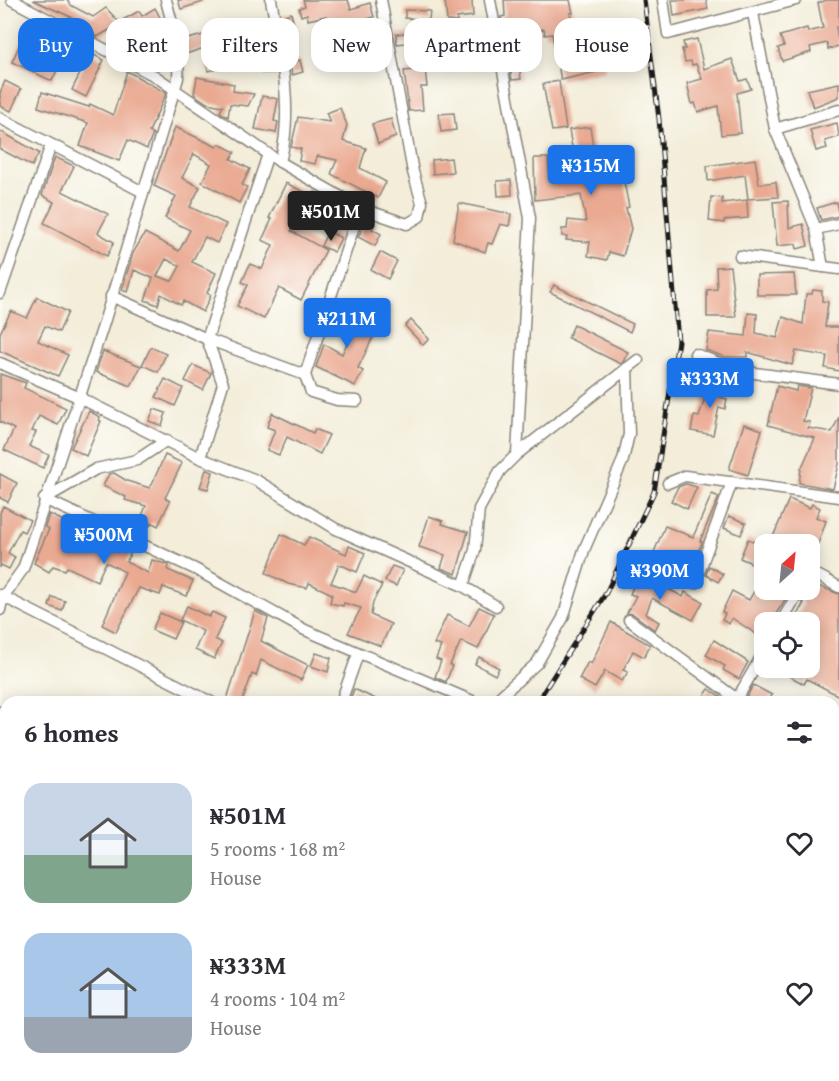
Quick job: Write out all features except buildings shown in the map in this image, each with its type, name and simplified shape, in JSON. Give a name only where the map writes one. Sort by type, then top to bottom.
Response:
[{"type":"street","points":[[12,0],[155,76],[280,162],[360,208],[407,224],[419,217],[422,203],[413,172],[381,0]]},
{"type":"street","points":[[0,610],[2,596],[22,569],[111,296],[174,91],[180,64],[166,0]]},
{"type":"street","points":[[271,0],[279,41],[287,127],[280,162]]},
{"type":"street","points":[[490,0],[530,218],[517,454]]},
{"type":"street","points":[[663,0],[668,34],[796,0]]},
{"type":"street","points":[[753,13],[775,129],[816,229],[823,267]]},
{"type":"street","points":[[775,129],[839,110]]},
{"type":"street","points":[[0,118],[143,192]]},
{"type":"street","points":[[0,293],[51,145]]},
{"type":"street","points":[[200,458],[223,384],[207,339],[268,154]]},
{"type":"street","points":[[357,400],[337,400],[311,392],[305,375],[360,208]]},
{"type":"street","points":[[816,229],[839,224]]},
{"type":"street","points":[[740,256],[839,269]]},
{"type":"street","points":[[111,296],[207,339],[305,375]]},
{"type":"street","points":[[695,354],[739,371],[839,384]]},
{"type":"street","points":[[464,586],[475,550],[479,509],[501,471],[517,454],[638,360]]},
{"type":"street","points":[[0,363],[78,397],[200,458],[256,480],[336,529],[464,586],[496,606]]},
{"type":"street","points":[[501,696],[537,663],[563,618],[584,550],[623,460],[629,434],[627,368]]},
{"type":"street","points":[[44,499],[96,469],[138,460],[167,440]]},
{"type":"street","points":[[668,483],[685,476],[839,497]]},
{"type":"street","points":[[696,583],[732,482]]},
{"type":"street","points":[[44,499],[195,569],[305,630],[460,696]]},
{"type":"street","points":[[820,577],[839,587]]},
{"type":"street","points":[[2,596],[199,696]]},
{"type":"street","points":[[629,620],[734,696]]},
{"type":"street","points":[[343,696],[358,654]]},
{"type":"street","points":[[741,696],[754,671]]},
{"type":"railway","points":[[541,696],[606,593],[654,492],[678,341],[659,119],[644,0]]}]
